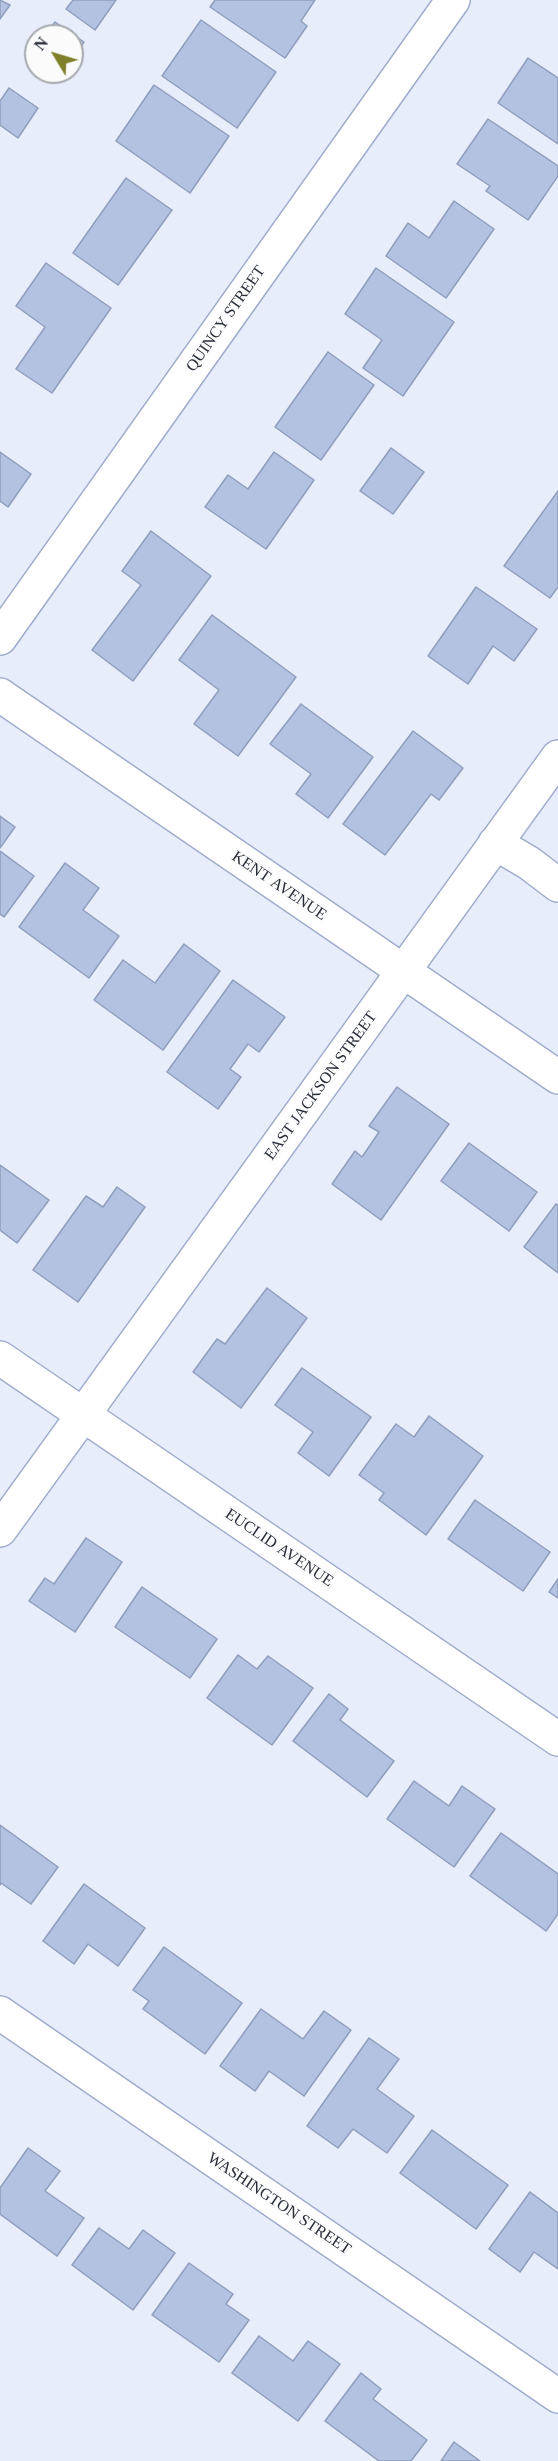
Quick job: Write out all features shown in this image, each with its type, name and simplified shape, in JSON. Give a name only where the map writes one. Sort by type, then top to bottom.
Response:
[{"type":"street","name":"QUINCY STREET","points":[[0,638],[453,0]]},
{"type":"street","name":"KENT AVENUE","points":[[0,695],[558,1077]]},
{"type":"street","name":"EAST JACKSON STREET","points":[[0,1530],[558,757]]},
{"type":"street","points":[[495,843],[529,863],[558,885]]},
{"type":"street","name":"EUCLID AVENUE","points":[[0,1358],[558,1739]]},
{"type":"street","name":"WASHINGTON STREET","points":[[0,2013],[558,2396]]},
{"type":"building","points":[[0,0],[10,5],[0,19]]},
{"type":"building","points":[[73,0],[116,0],[95,30],[66,9]]},
{"type":"building","points":[[215,0],[315,0],[301,21],[307,26],[285,58],[210,7]]},
{"type":"building","points":[[201,20],[276,72],[237,128],[162,76]]},
{"type":"building","points":[[528,58],[558,78],[558,144],[498,103]]},
{"type":"building","points":[[154,85],[229,136],[190,193],[116,141]]},
{"type":"building","points":[[9,88],[38,108],[18,138],[0,125],[0,101]]},
{"type":"building","points":[[488,119],[558,166],[558,176],[528,220],[486,191],[490,186],[457,164]]},
{"type":"building","points":[[126,178],[172,210],[118,285],[73,253]]},
{"type":"building","points":[[454,201],[494,229],[446,298],[386,256],[408,223],[429,238]]},
{"type":"building","points":[[46,263],[111,308],[52,393],[16,369],[45,327],[16,306]]},
{"type":"building","points":[[376,268],[454,322],[403,396],[363,368],[382,340],[345,314]]},
{"type":"building","points":[[328,352],[374,385],[321,460],[275,427]]},
{"type":"building","points":[[391,448],[424,472],[393,514],[360,491]]},
{"type":"building","points":[[0,452],[31,474],[8,507],[0,501]]},
{"type":"building","points":[[274,452],[314,480],[266,549],[205,507],[228,475],[248,489]]},
{"type":"building","points":[[558,491],[558,587],[550,598],[504,566]]},
{"type":"building","points":[[151,531],[211,576],[133,681],[92,650],[141,585],[122,571]]},
{"type":"building","points":[[476,587],[537,629],[514,661],[493,646],[468,684],[428,656]]},
{"type":"building","points":[[212,615],[296,677],[238,756],[194,724],[219,690],[179,660]]},
{"type":"building","points":[[301,704],[373,757],[328,818],[296,794],[311,774],[270,744]]},
{"type":"building","points":[[413,731],[463,768],[439,800],[431,794],[385,855],[343,824]]},
{"type":"building","points":[[0,816],[15,827],[0,848]]},
{"type":"building","points":[[0,851],[34,876],[4,917],[0,914]]},
{"type":"building","points":[[65,863],[99,888],[83,910],[119,936],[89,978],[19,927]]},
{"type":"building","points":[[184,944],[220,971],[163,1050],[94,1000],[123,960],[155,983]]},
{"type":"building","points":[[233,980],[285,1017],[259,1052],[248,1044],[230,1069],[241,1077],[218,1109],[167,1072]]},
{"type":"building","points":[[397,1087],[449,1124],[381,1220],[332,1184],[355,1151],[362,1157],[379,1132],[369,1126]]},
{"type":"building","points":[[469,1143],[537,1192],[509,1231],[441,1181]]},
{"type":"building","points":[[0,1165],[49,1200],[17,1243],[0,1230]]},
{"type":"building","points":[[117,1187],[145,1207],[78,1302],[33,1270],[86,1196],[103,1207]]},
{"type":"building","points":[[556,1204],[558,1205],[558,1273],[524,1247]]},
{"type":"building","points":[[267,1288],[307,1318],[241,1408],[193,1372],[217,1339],[225,1344]]},
{"type":"building","points":[[302,1368],[371,1417],[329,1476],[298,1453],[313,1432],[275,1405]]},
{"type":"building","points":[[429,1416],[483,1456],[426,1535],[379,1500],[384,1493],[359,1475],[396,1424],[414,1437]]},
{"type":"building","points":[[475,1500],[550,1552],[523,1591],[448,1539]]},
{"type":"building","points":[[86,1538],[122,1562],[75,1632],[29,1601],[45,1578],[54,1584]]},
{"type":"building","points":[[558,1579],[558,1598],[549,1592]]},
{"type":"building","points":[[142,1587],[217,1639],[190,1678],[115,1627]]},
{"type":"building","points":[[238,1655],[257,1669],[268,1656],[313,1688],[272,1745],[207,1698]]},
{"type":"building","points":[[329,1694],[348,1709],[340,1720],[394,1761],[367,1797],[293,1741]]},
{"type":"building","points":[[414,1781],[449,1806],[462,1786],[495,1809],[454,1867],[387,1819]]},
{"type":"building","points":[[0,1825],[58,1867],[31,1904],[1,1883],[0,1885]]},
{"type":"building","points":[[501,1833],[558,1874],[558,1914],[546,1931],[470,1876]]},
{"type":"building","points":[[84,1884],[145,1928],[118,1966],[88,1944],[74,1964],[43,1941]]},
{"type":"building","points":[[164,1947],[242,2003],[205,2054],[143,2009],[149,2001],[133,1990]]},
{"type":"building","points":[[261,2009],[303,2039],[324,2011],[351,2030],[304,2096],[269,2071],[255,2091],[220,2066]]},
{"type":"building","points":[[369,2038],[399,2059],[377,2089],[414,2116],[387,2153],[353,2129],[338,2148],[307,2126]]},
{"type":"building","points":[[432,2130],[508,2185],[476,2229],[400,2173]]},
{"type":"building","points":[[28,2148],[60,2171],[45,2191],[84,2218],[57,2256],[0,2214],[0,2188]]},
{"type":"building","points":[[530,2192],[558,2213],[558,2269],[534,2252],[520,2272],[489,2249]]},
{"type":"building","points":[[99,2228],[129,2249],[143,2230],[175,2253],[133,2310],[72,2265]]},
{"type":"building","points":[[189,2263],[233,2294],[226,2304],[249,2320],[219,2362],[152,2315]]},
{"type":"building","points":[[259,2336],[293,2361],[308,2341],[340,2364],[298,2421],[232,2373]]},
{"type":"building","points":[[361,2373],[381,2389],[373,2399],[427,2440],[411,2461],[379,2461],[325,2421]]},
{"type":"building","points":[[454,2442],[480,2461],[441,2461]]}]
